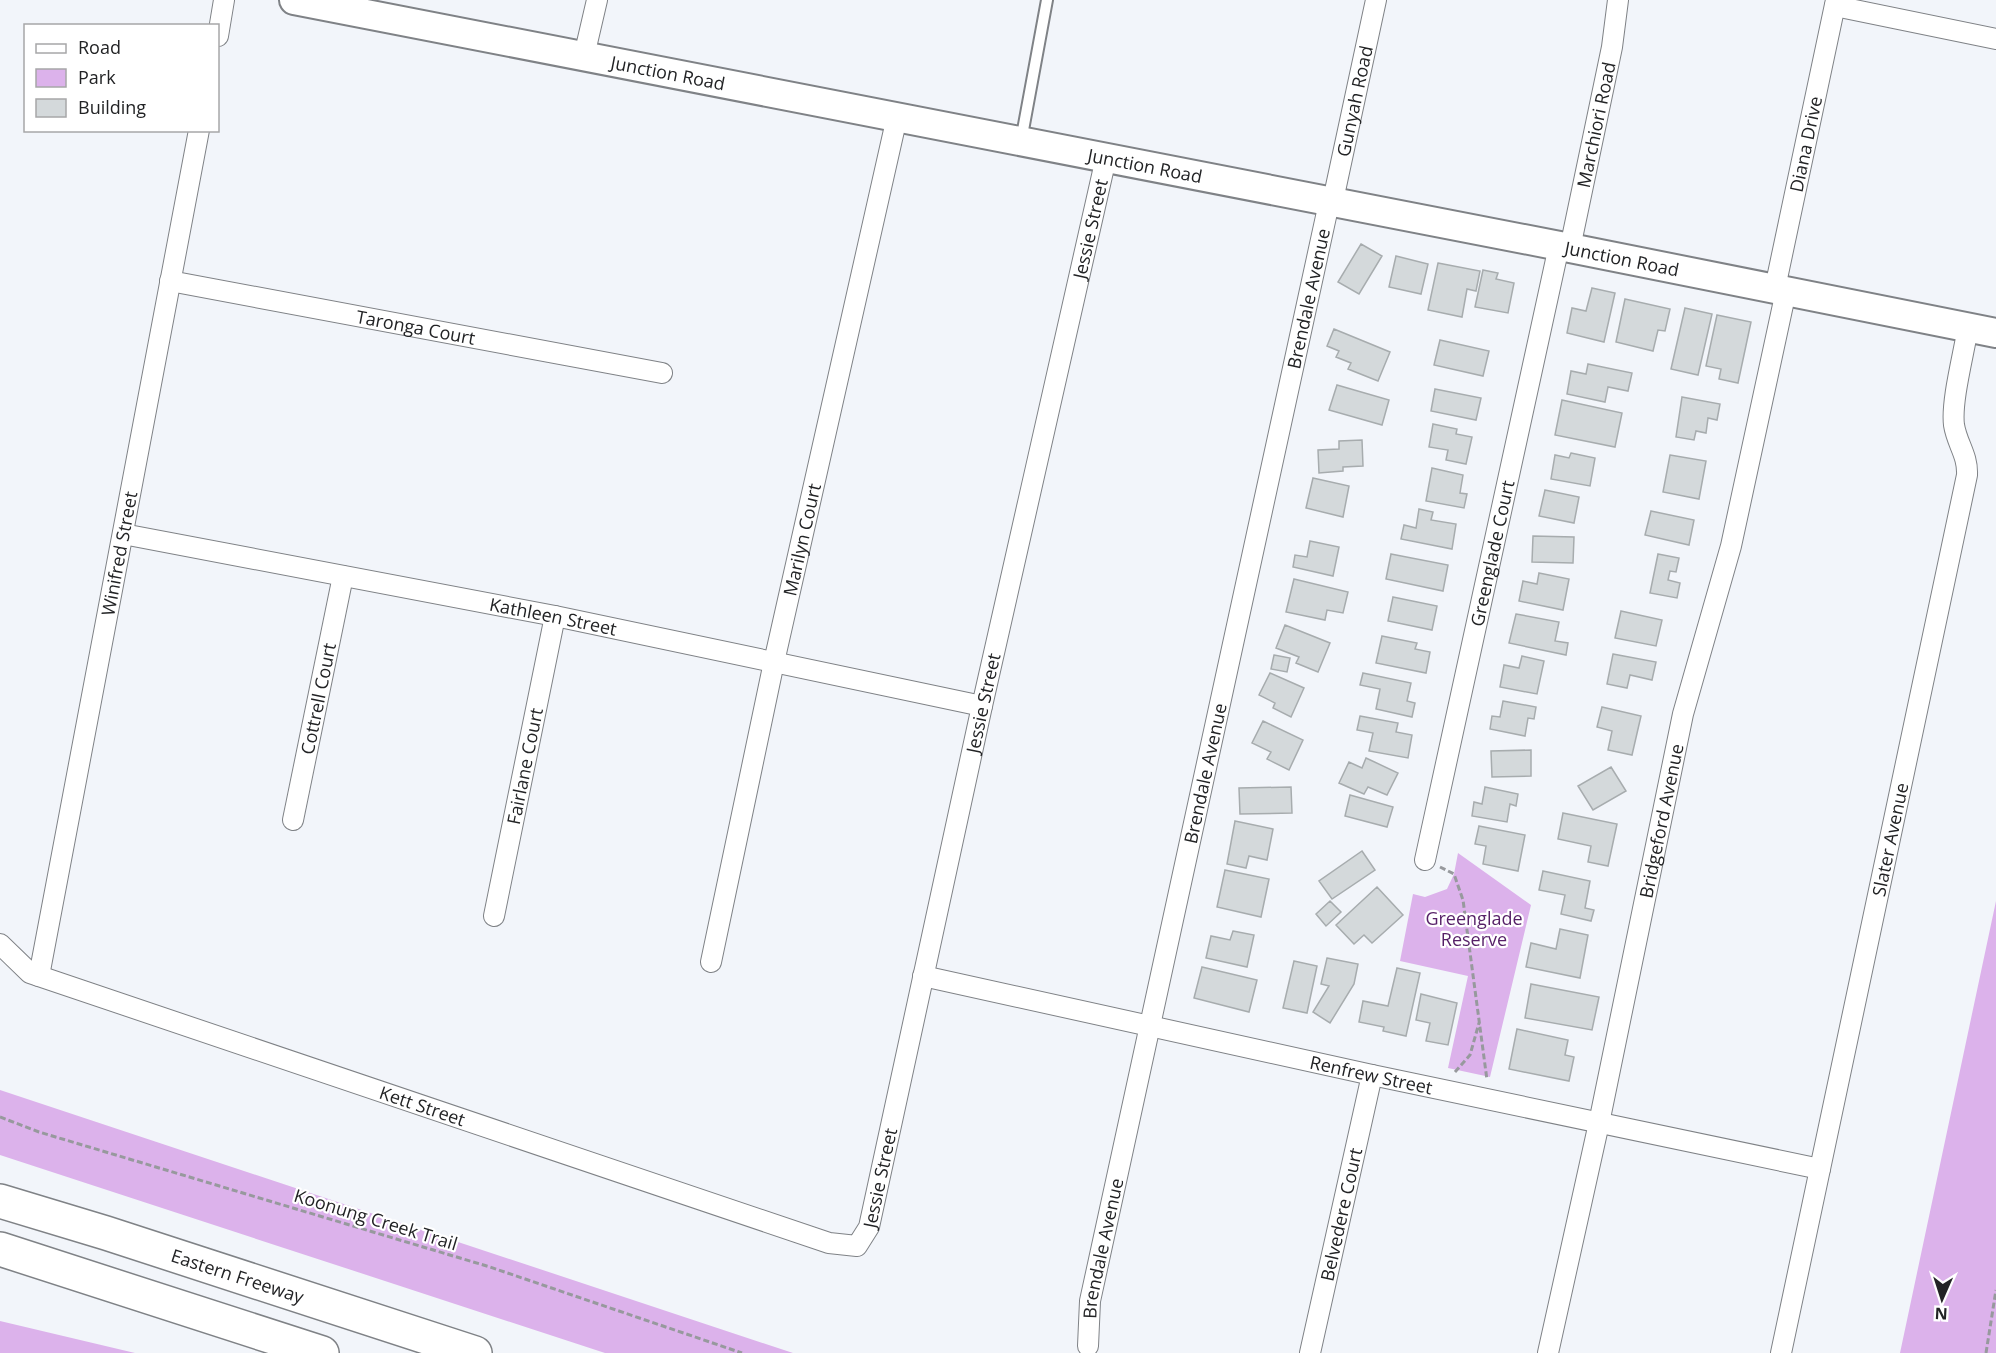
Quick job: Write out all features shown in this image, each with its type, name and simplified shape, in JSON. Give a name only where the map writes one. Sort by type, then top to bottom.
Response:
[{"type":"highway","name":"Eastern Freeway","points":[[0,1200],[476,1353]]},
{"type":"highway","points":[[0,1249],[322,1353]]},
{"type":"highway","points":[[0,1260],[108,1284]]},
{"type":"street","points":[[219,30],[224,0]]},
{"type":"street","name":"Junction Road","points":[[294,0],[1996,333]]},
{"type":"street","points":[[584,56],[597,0]]},
{"type":"street","name":"Gunyah Road","points":[[1331,202],[1376,0]]},
{"type":"street","name":"Marchiori Road","points":[[1564,247],[1612,47],[1618,0]]},
{"type":"street","points":[[1836,3],[1996,39]]},
{"type":"street","name":"Diana Drive","points":[[1780,289],[1836,3]]},
{"type":"street","name":"Marilyn Court","points":[[711,962],[774,662],[897,117]]},
{"type":"street","name":"Winifred Street","points":[[39,976],[199,132]]},
{"type":"street","name":"Jessie Street","points":[[857,1246],[869,1227],[982,706],[1106,158]]},
{"type":"street","name":"Brendale Avenue","points":[[1088,1346],[1090,1301],[1331,202]]},
{"type":"street","name":"Greenglade Court","points":[[1425,860],[1564,247]]},
{"type":"street","name":"Taronga Court","points":[[170,281],[662,373]]},
{"type":"street","name":"Bridgeford Avenue","points":[[1548,1353],[1599,1123],[1683,714],[1731,546],[1780,289]]},
{"type":"street","name":"Slater Avenue","points":[[1781,1353],[1967,475],[1966,458],[1956,434],[1954,411],[1968,327]]},
{"type":"street","name":"Kathleen Street","points":[[123,534],[555,616],[982,706]]},
{"type":"street","name":"Cottrell Court","points":[[293,820],[343,576]]},
{"type":"street","name":"Fairlane Court","points":[[494,916],[555,616]]},
{"type":"street","name":"Kett Street","points":[[0,944],[30,973],[829,1243],[857,1246]]},
{"type":"street","name":"Renfrew Street","points":[[923,976],[1372,1075],[1820,1169]]},
{"type":"street","name":"Belvedere Court","points":[[1310,1353],[1372,1075]]},
{"type":"lane","points":[[1021,142],[1047,0]]},
{"type":"path","points":[[1425,860],[1454,874],[1463,900],[1489,1099]]},
{"type":"path","points":[[1440,1089],[1470,1055],[1480,1021]]},
{"type":"path","name":"Koonung Creek Trail","points":[[0,1118],[39,1132],[490,1267],[742,1353]]},
{"type":"path","points":[[1986,1353],[1996,1290]]},
{"type":"green space","name":"Greenglade Reserve","points":[[1458,853],[1531,905],[1490,1077],[1448,1068],[1468,976],[1400,961],[1413,894],[1425,897],[1447,889],[1454,874]]},
{"type":"green space","points":[[1996,901],[1996,1353],[1900,1353]]},
{"type":"green space","points":[[0,1090],[793,1353],[605,1353],[0,1155]]},
{"type":"green space","points":[[0,1321],[135,1353],[0,1353]]},
{"type":"building","points":[[1361,244],[1382,256],[1359,294],[1338,282]]},
{"type":"building","points":[[1396,256],[1428,264],[1421,294],[1389,287]]},
{"type":"building","points":[[1438,263],[1480,271],[1476,291],[1467,289],[1462,317],[1428,310]]},
{"type":"building","points":[[1483,270],[1498,273],[1496,279],[1514,283],[1508,313],[1475,307]]},
{"type":"building","points":[[1592,288],[1615,293],[1604,342],[1567,333],[1572,308],[1586,311]]},
{"type":"building","points":[[1625,299],[1670,309],[1665,331],[1658,330],[1653,351],[1616,342]]},
{"type":"building","points":[[1685,308],[1712,314],[1698,375],[1671,369]]},
{"type":"building","points":[[1717,315],[1751,322],[1738,383],[1719,379],[1721,369],[1706,366]]},
{"type":"building","points":[[1334,329],[1390,352],[1378,381],[1348,369],[1351,363],[1336,357],[1339,351],[1327,346]]},
{"type":"building","points":[[1440,340],[1489,351],[1483,376],[1434,365]]},
{"type":"building","points":[[1588,364],[1632,373],[1628,391],[1608,387],[1605,402],[1567,394],[1571,371],[1586,374]]},
{"type":"building","points":[[1337,385],[1389,400],[1382,425],[1329,410]]},
{"type":"building","points":[[1435,389],[1481,398],[1476,420],[1431,411]]},
{"type":"building","points":[[1682,397],[1720,404],[1717,420],[1708,418],[1706,433],[1696,431],[1694,440],[1676,437]]},
{"type":"building","points":[[1562,400],[1622,413],[1615,447],[1555,435]]},
{"type":"building","points":[[1433,424],[1457,429],[1456,434],[1472,437],[1466,464],[1446,460],[1448,450],[1429,447]]},
{"type":"building","points":[[1362,440],[1363,466],[1343,467],[1343,471],[1319,473],[1318,450],[1339,449],[1339,441]]},
{"type":"building","points":[[1571,453],[1595,458],[1590,486],[1551,479],[1555,455],[1569,458]]},
{"type":"building","points":[[1670,455],[1706,461],[1699,499],[1663,492]]},
{"type":"building","points":[[1432,468],[1463,475],[1460,493],[1467,494],[1464,508],[1426,501]]},
{"type":"building","points":[[1313,478],[1349,486],[1343,517],[1306,508]]},
{"type":"building","points":[[1545,490],[1579,497],[1574,523],[1539,516]]},
{"type":"building","points":[[1419,509],[1433,512],[1431,520],[1456,524],[1452,549],[1401,539],[1404,525],[1416,528]]},
{"type":"building","points":[[1651,511],[1694,520],[1689,545],[1645,535]]},
{"type":"building","points":[[1533,536],[1574,537],[1573,563],[1532,562]]},
{"type":"building","points":[[1310,541],[1339,547],[1333,576],[1293,567],[1295,555],[1307,557]]},
{"type":"building","points":[[1391,554],[1448,565],[1443,591],[1386,579]]},
{"type":"building","points":[[1658,554],[1679,558],[1676,572],[1670,571],[1668,580],[1680,583],[1677,598],[1650,593]]},
{"type":"building","points":[[1539,573],[1569,579],[1563,610],[1519,601],[1523,581],[1537,584]]},
{"type":"building","points":[[1294,579],[1348,592],[1343,613],[1327,610],[1325,620],[1286,612]]},
{"type":"building","points":[[1393,597],[1437,606],[1432,630],[1388,621]]},
{"type":"building","points":[[1621,611],[1662,620],[1656,646],[1615,638]]},
{"type":"building","points":[[1516,614],[1559,622],[1555,641],[1568,643],[1566,655],[1509,643]]},
{"type":"building","points":[[1285,625],[1330,643],[1318,672],[1296,663],[1299,657],[1276,648]]},
{"type":"building","points":[[1382,636],[1417,643],[1415,649],[1430,652],[1426,673],[1376,663]]},
{"type":"building","points":[[1613,654],[1656,662],[1652,680],[1630,675],[1627,688],[1607,684]]},
{"type":"building","points":[[1274,655],[1290,658],[1287,672],[1271,669]]},
{"type":"building","points":[[1522,656],[1544,661],[1537,694],[1500,687],[1504,665],[1519,668]]},
{"type":"building","points":[[1270,673],[1304,688],[1291,717],[1273,708],[1275,703],[1259,695]]},
{"type":"building","points":[[1363,673],[1411,683],[1407,701],[1415,703],[1412,717],[1376,709],[1380,689],[1360,685]]},
{"type":"building","points":[[1503,701],[1536,707],[1534,719],[1528,718],[1525,736],[1490,729],[1492,716],[1500,717]]},
{"type":"building","points":[[1602,707],[1641,716],[1632,755],[1608,750],[1612,731],[1597,727]]},
{"type":"building","points":[[1360,716],[1398,723],[1396,732],[1412,735],[1408,758],[1369,751],[1373,733],[1357,730]]},
{"type":"building","points":[[1263,721],[1303,740],[1289,770],[1267,759],[1271,752],[1252,743]]},
{"type":"building","points":[[1531,750],[1531,776],[1492,777],[1491,751]]},
{"type":"building","points":[[1366,758],[1398,773],[1387,795],[1368,787],[1364,794],[1339,783],[1349,762],[1362,768]]},
{"type":"building","points":[[1611,767],[1626,791],[1593,810],[1578,786]]},
{"type":"building","points":[[1291,787],[1292,813],[1240,814],[1239,788]]},
{"type":"building","points":[[1485,787],[1518,794],[1516,806],[1510,804],[1507,822],[1472,816],[1474,802],[1482,804]]},
{"type":"building","points":[[1350,795],[1393,807],[1387,827],[1345,816]]},
{"type":"building","points":[[1563,813],[1617,824],[1608,866],[1588,862],[1591,846],[1558,839]]},
{"type":"building","points":[[1235,821],[1273,829],[1267,860],[1249,856],[1246,868],[1227,864]]},
{"type":"building","points":[[1479,826],[1525,835],[1518,871],[1483,864],[1486,846],[1475,844]]},
{"type":"building","points":[[1362,851],[1375,870],[1332,899],[1319,881]]},
{"type":"building","points":[[1225,870],[1269,879],[1261,917],[1217,907]]},
{"type":"building","points":[[1543,871],[1590,881],[1585,908],[1594,910],[1591,921],[1561,914],[1565,895],[1539,890]]},
{"type":"building","points":[[1377,887],[1403,915],[1372,943],[1364,935],[1354,944],[1336,925]]},
{"type":"building","points":[[1330,901],[1341,912],[1326,926],[1316,914]]},
{"type":"building","points":[[1560,929],[1588,935],[1580,978],[1526,967],[1531,943],[1556,949]]},
{"type":"building","points":[[1233,931],[1254,935],[1247,967],[1206,958],[1211,936],[1230,940]]},
{"type":"building","points":[[1327,958],[1358,964],[1354,984],[1330,1023],[1313,1012],[1329,986],[1321,984]]},
{"type":"building","points":[[1294,961],[1317,966],[1307,1013],[1283,1008]]},
{"type":"building","points":[[1202,967],[1257,980],[1249,1012],[1194,998]]},
{"type":"building","points":[[1397,968],[1420,973],[1406,1036],[1383,1031],[1384,1027],[1359,1022],[1363,1001],[1388,1006]]},
{"type":"building","points":[[1531,984],[1599,997],[1592,1030],[1525,1018]]},
{"type":"building","points":[[1421,994],[1457,1003],[1448,1045],[1426,1041],[1430,1023],[1416,1020]]},
{"type":"building","points":[[1517,1029],[1568,1040],[1565,1055],[1574,1057],[1569,1081],[1509,1069]]}]
